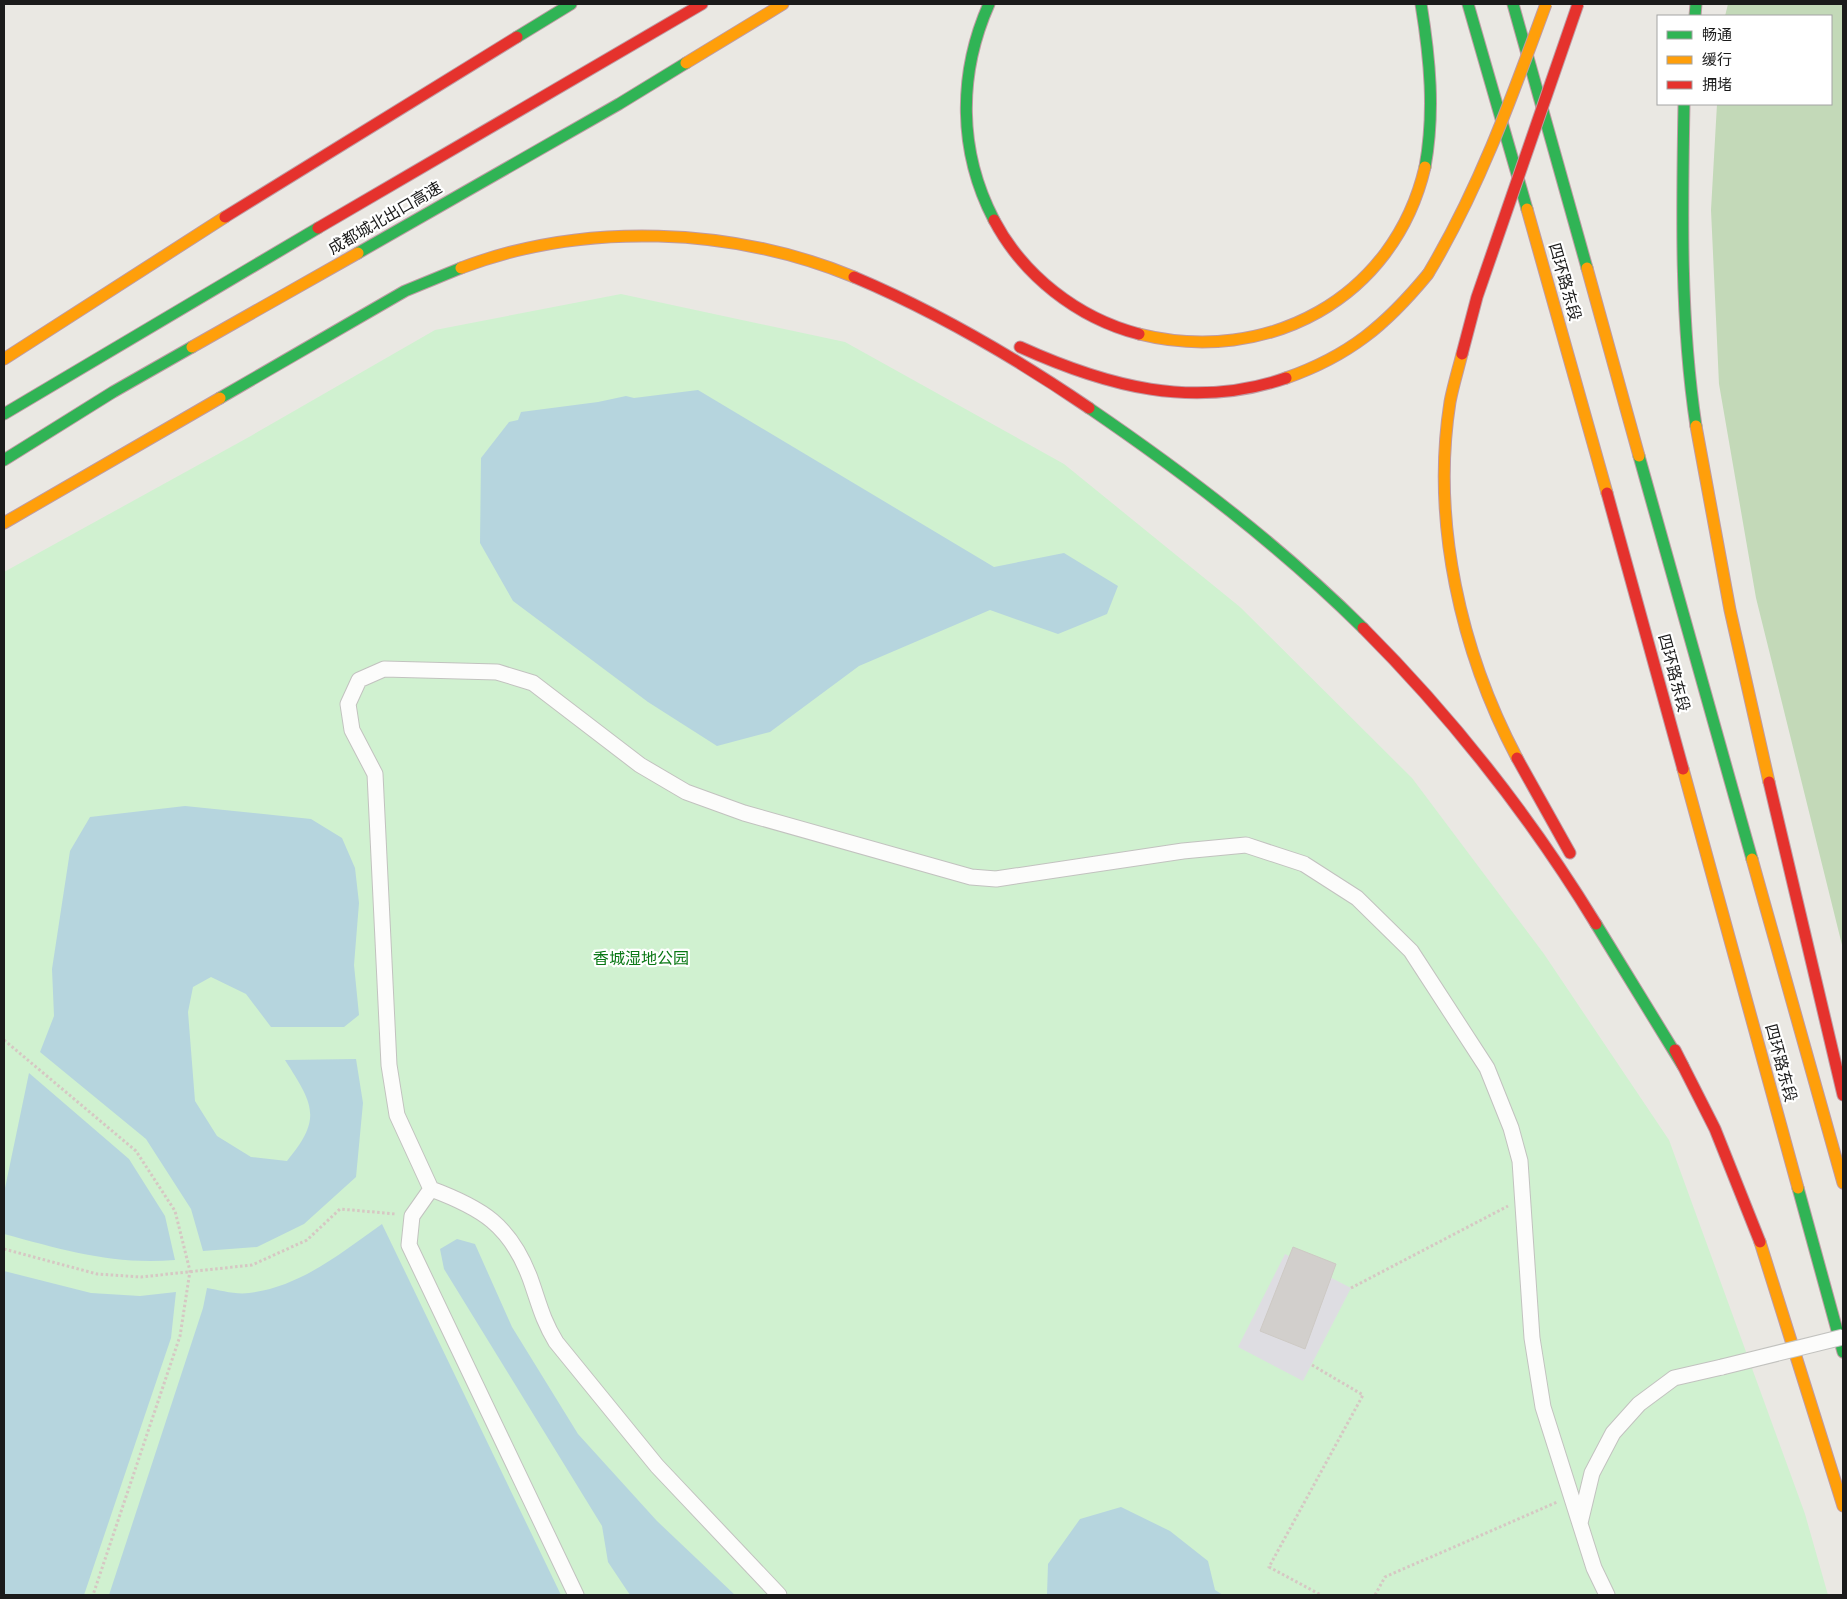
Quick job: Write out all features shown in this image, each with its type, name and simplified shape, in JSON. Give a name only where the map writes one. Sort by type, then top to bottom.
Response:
[{"type":"highway","points":[[4,359],[190,239],[571,4]]},
{"type":"highway","name":"成都城北出口高速","points":[[4,414],[107,350],[601,66],[702,4]]},
{"type":"highway","name":"成都城北出口高速","points":[[4,460],[112,392],[619,104],[783,4]]},
{"type":"highway","points":[[989,4],[979,25],[968,64],[964,107],[968,146],[979,188],[998,228],[1021,262],[1045,285],[1081,312],[1116,328],[1149,338],[1186,344],[1233,343],[1292,327],[1329,307],[1358,284],[1379,262],[1404,226],[1417,194],[1433,122],[1429,45],[1421,4]]},
{"type":"highway","name":"四环路东段","points":[[1468,4],[1587,419],[1843,1352]]},
{"type":"highway","name":"四环路东段","points":[[1513,4],[1843,1183]]},
{"type":"highway","points":[[940,316],[1086,373],[1150,390],[1199,393],[1271,384],[1307,371],[1346,352],[1383,324],[1428,274],[1466,209],[1546,4]]},
{"type":"highway","points":[[1578,4],[1477,297],[1450,403],[1445,488],[1455,577],[1465,622],[1485,687],[1524,773],[1578,867]]},
{"type":"highway","points":[[1684,105],[1684,321],[1698,446],[1734,627],[1843,1095]]},
{"type":"highway","points":[[4,523],[405,290],[472,265],[528,248],[634,237],[685,238],[721,242],[775,252],[824,265],[881,287],[940,316],[1029,367],[1168,463],[1278,549],[1345,612],[1454,727],[1504,788],[1578,893],[1682,1066]]},
{"type":"highway","points":[[1621,942],[1645,984],[1682,1066],[1714,1129],[1762,1247],[1843,1506]]},
{"type":"street","points":[[779,1595],[657,1466],[556,1342],[543,1320],[530,1279],[508,1234],[488,1215],[463,1200],[431,1189],[397,1115],[389,1066],[375,774],[352,730],[348,704],[359,680],[384,669],[498,672],[533,683],[640,764],[686,792],[744,813],[971,878],[996,879],[1183,851],[1246,846],[1304,864],[1357,898],[1411,951],[1487,1068],[1511,1128],[1520,1161],[1532,1338],[1543,1407],[1594,1568],[1607,1595]]},
{"type":"street","points":[[431,1189],[412,1216],[409,1245],[576,1595]]},
{"type":"street","points":[[1580,1525],[1592,1473],[1613,1433],[1639,1404],[1674,1378],[1843,1337]]},
{"type":"path","points":[[4,1040],[136,1151],[175,1211],[190,1271],[180,1336],[93,1595]]},
{"type":"path","points":[[1351,1288],[1522,1199]]},
{"type":"path","points":[[4,1249],[98,1274],[142,1277],[252,1264],[307,1240],[340,1209],[412,1216]]},
{"type":"path","points":[[1312,1365],[1363,1396],[1269,1567],[1321,1595]]},
{"type":"path","points":[[1375,1595],[1385,1577],[1571,1496]]},
{"type":"green space","points":[[1728,4],[1843,4],[1843,949],[1756,598],[1719,384],[1711,210],[1717,105],[1832,105],[1832,15],[1725,15]]},
{"type":"green space","name":"香城湿地公园","points":[[621,294],[845,342],[1064,464],[1240,607],[1412,778],[1544,954],[1669,1140],[1805,1514],[1828,1595],[4,1595],[4,572],[249,437],[435,330]]},
{"type":"shaded area","points":[[1285,1254],[1351,1288],[1303,1381],[1238,1347]]},
{"type":"water","points":[[698,390],[994,567],[1064,553],[1118,586],[1107,614],[1058,634],[990,610],[859,666],[770,732],[717,746],[648,702],[513,601],[480,543],[481,458],[509,422],[518,420],[521,412],[598,402],[626,396],[634,398]]},
{"type":"water","points":[[185,806],[311,819],[342,838],[355,868],[359,903],[354,965],[359,1015],[344,1027],[271,1027],[246,994],[211,977],[193,987],[188,1012],[195,1101],[217,1136],[251,1157],[287,1161],[306,1133],[310,1122],[307,1100],[285,1060],[356,1059],[363,1103],[356,1177],[304,1224],[257,1247],[203,1251],[191,1209],[146,1139],[40,1052],[54,1016],[52,969],[70,851],[90,817]]},
{"type":"water","points":[[29,1073],[129,1159],[165,1216],[175,1260],[130,1260],[88,1255],[4,1234],[4,1193]]},
{"type":"water","points":[[382,1224],[561,1595],[109,1595],[203,1308],[207,1288],[233,1293],[249,1293],[268,1290],[286,1284],[335,1257]]},
{"type":"water","points":[[457,1239],[475,1244],[512,1327],[578,1434],[657,1521],[735,1595],[630,1595],[608,1562],[602,1526],[444,1269],[440,1249]]},
{"type":"water","points":[[4,1271],[91,1293],[140,1296],[176,1292],[171,1338],[84,1595],[4,1595]]},
{"type":"water","points":[[1121,1507],[1170,1531],[1208,1561],[1215,1590],[1223,1595],[1047,1595],[1048,1564],[1080,1519]]},
{"type":"building","points":[[1293,1247],[1336,1264],[1305,1349],[1260,1331]]},
{"type":"traffic: fast","points":[[517,37],[571,4]]},
{"type":"traffic: fast","points":[[989,4],[972,58],[967,85],[966,112],[968,140],[974,167],[982,194],[994,220]]},
{"type":"traffic: fast","points":[[1421,4],[1429,65],[1431,106],[1425,167]]},
{"type":"traffic: fast","points":[[1468,4],[1527,209]]},
{"type":"traffic: fast","points":[[1513,4],[1587,268]]},
{"type":"traffic: fast","points":[[1695,15],[1696,4]]},
{"type":"traffic: fast","points":[[358,253],[619,104],[686,63]]},
{"type":"traffic: fast","points":[[1684,105],[1683,266],[1687,346],[1696,426]]},
{"type":"traffic: fast","points":[[4,414],[318,228]]},
{"type":"traffic: fast","points":[[220,398],[405,291],[461,268]]},
{"type":"traffic: fast","points":[[4,460],[113,392],[192,347]]},
{"type":"traffic: fast","points":[[1089,408],[1197,485],[1231,512],[1299,568],[1363,628]]},
{"type":"traffic: fast","points":[[1639,456],[1752,859]]},
{"type":"traffic: fast","points":[[1596,924],[1683,1066]]},
{"type":"traffic: fast","points":[[1798,1188],[1843,1352]]},
{"type":"traffic: slow","points":[[686,63],[783,4]]},
{"type":"traffic: slow","points":[[1428,274],[1479,176],[1546,4]]},
{"type":"traffic: slow","points":[[1139,334],[1187,341],[1233,340],[1278,330],[1318,312],[1355,286],[1385,253],[1409,213],[1425,167]]},
{"type":"traffic: slow","points":[[1527,209],[1607,493]]},
{"type":"traffic: slow","points":[[4,359],[225,217]]},
{"type":"traffic: slow","points":[[461,268],[508,253],[557,243],[607,237],[658,236],[709,240],[759,248],[807,260],[854,277]]},
{"type":"traffic: slow","points":[[192,347],[358,253]]},
{"type":"traffic: slow","points":[[1587,268],[1639,456]]},
{"type":"traffic: slow","points":[[1286,378],[1329,360],[1365,337],[1397,309],[1428,274]]},
{"type":"traffic: slow","points":[[1462,354],[1450,402],[1445,447],[1448,539],[1455,585],[1480,675],[1497,717],[1517,758]]},
{"type":"traffic: slow","points":[[4,523],[220,398]]},
{"type":"traffic: slow","points":[[1696,426],[1730,610],[1769,782]]},
{"type":"traffic: slow","points":[[1683,769],[1798,1188]]},
{"type":"traffic: slow","points":[[1752,859],[1843,1183]]},
{"type":"traffic: slow","points":[[1760,1242],[1843,1506]]},
{"type":"traffic: jam","points":[[318,228],[702,4]]},
{"type":"traffic: jam","points":[[1462,354],[1477,297],[1578,4]]},
{"type":"traffic: jam","points":[[225,217],[517,37]]},
{"type":"traffic: jam","points":[[994,220],[1020,259],[1054,292],[1094,317],[1116,327],[1139,334]]},
{"type":"traffic: jam","points":[[854,277],[915,305],[974,336],[1004,353],[1089,408]]},
{"type":"traffic: jam","points":[[1020,347],[1085,373],[1117,382],[1150,389],[1184,393],[1217,392],[1251,387],[1286,378]]},
{"type":"traffic: jam","points":[[1607,493],[1683,769]]},
{"type":"traffic: jam","points":[[1363,628],[1428,697],[1488,769],[1517,806],[1596,924]]},
{"type":"traffic: jam","points":[[1517,758],[1570,853]]},
{"type":"traffic: jam","points":[[1769,782],[1843,1095]]},
{"type":"traffic: jam","points":[[1675,1050],[1715,1129],[1760,1242]]}]
